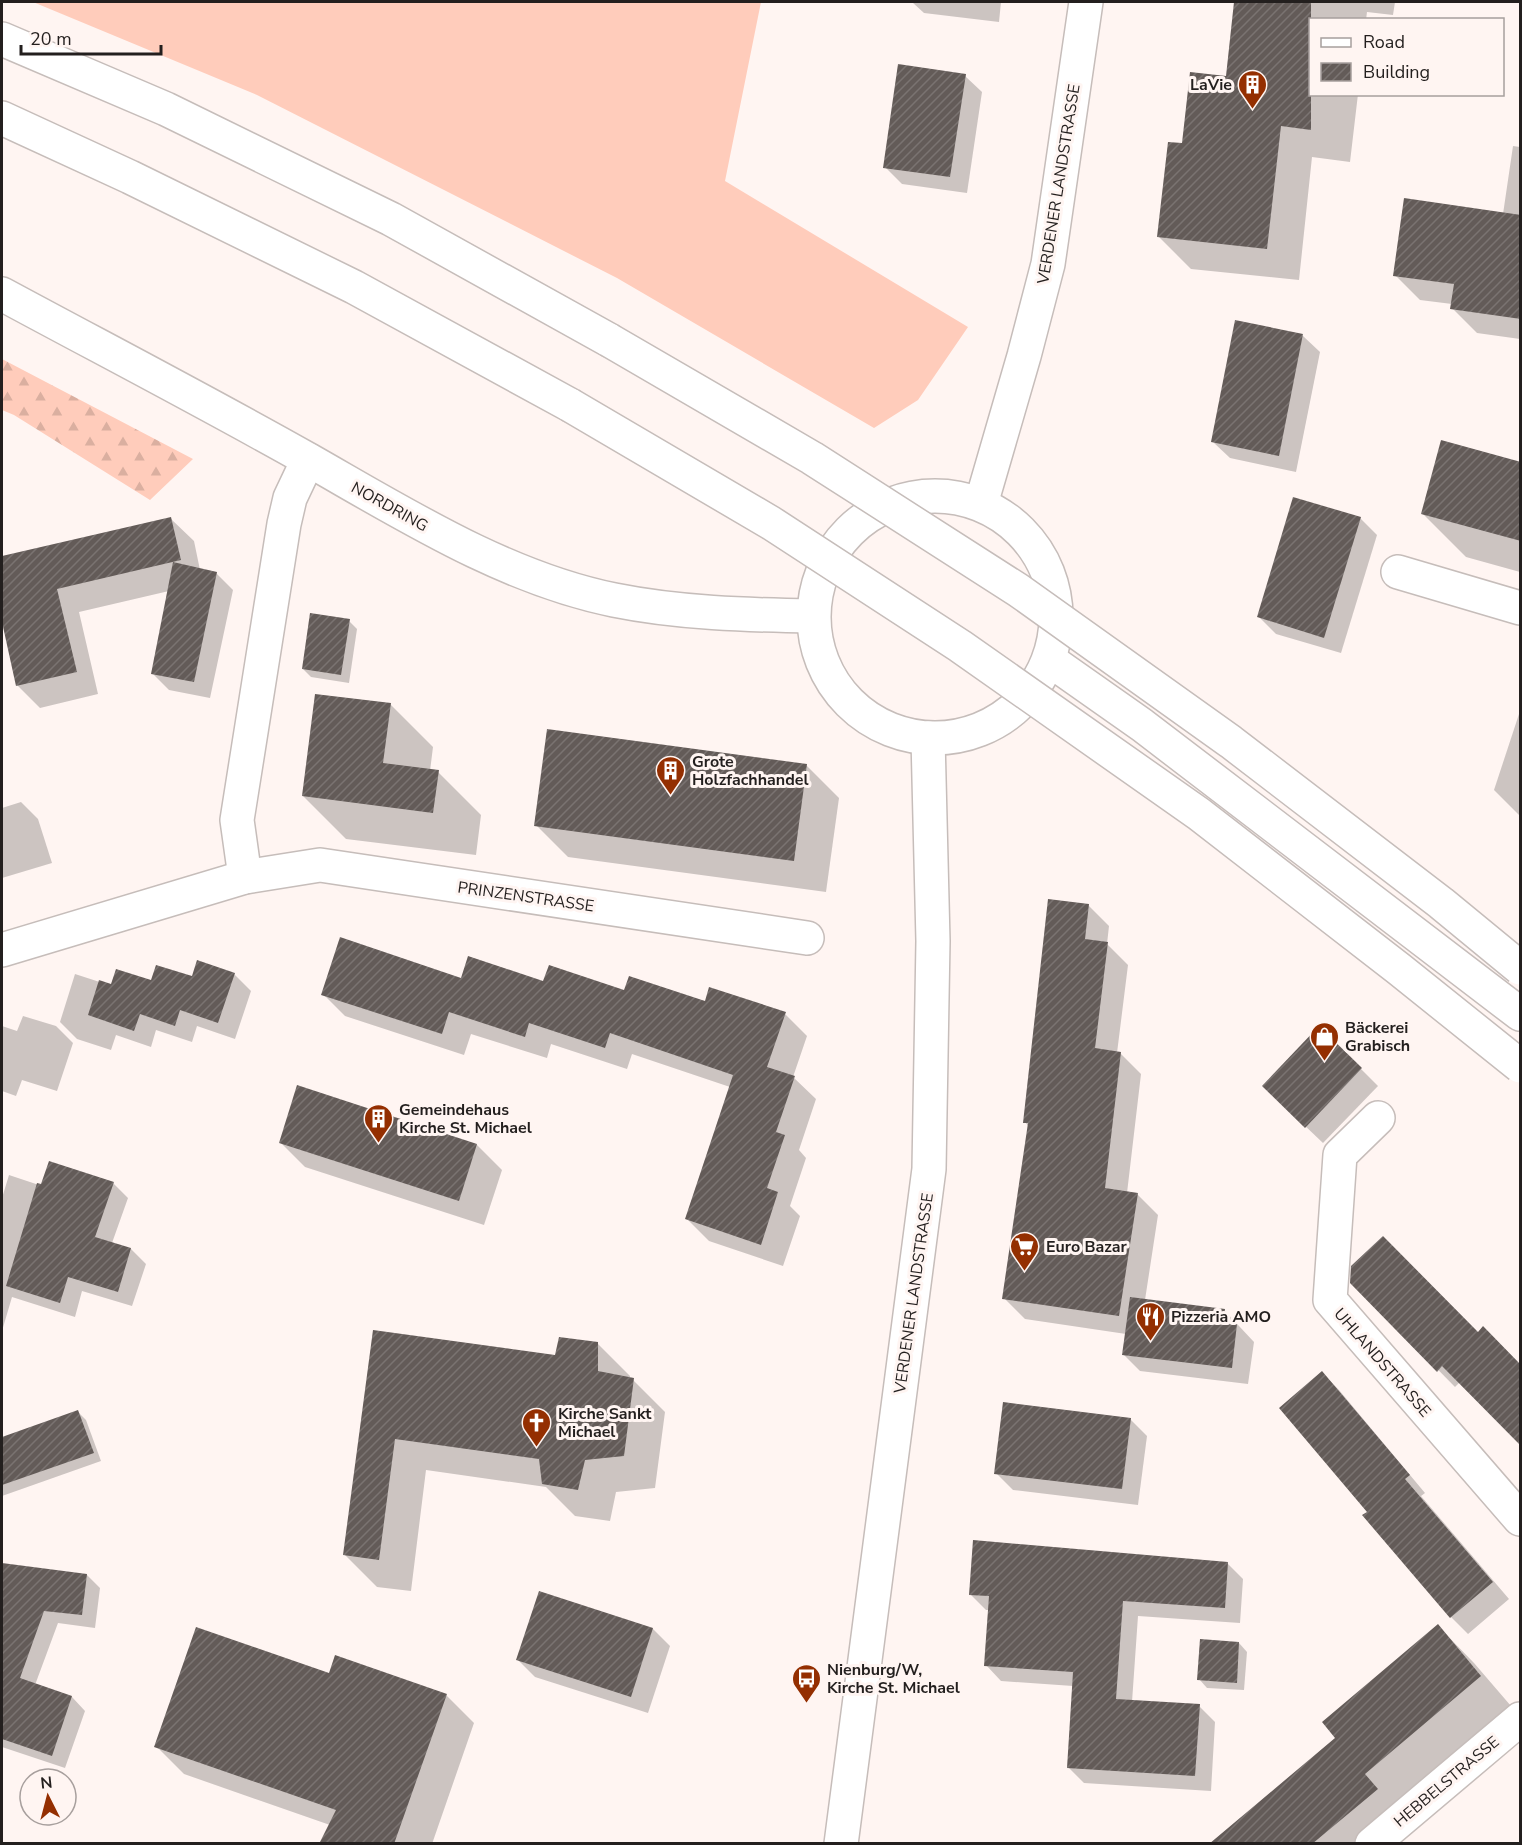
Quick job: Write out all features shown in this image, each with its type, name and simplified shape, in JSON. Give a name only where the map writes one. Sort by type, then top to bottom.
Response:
[{"type":"main road","name":"VERDENER LANDSTRASSE","points":[[981,504],[1048,264],[1086,2]]},
{"type":"main road","points":[[2,39],[166,109],[391,219],[609,340],[812,458],[1017,590],[1231,742],[1442,903],[1521,968]]},
{"type":"main road","points":[[2,118],[130,177],[354,287],[570,405],[771,523],[980,660],[1199,814],[1521,1066]]},
{"type":"main road","name":"NORDRING","points":[[2,294],[443,536],[539,579],[613,600],[696,611],[747,615],[813,616]]},
{"type":"main road","points":[[245,876],[237,820],[284,524],[290,498],[308,460]]},
{"type":"main road","points":[[942,494],[981,504],[1016,525],[1042,557],[1056,596],[1056,637],[1052,661],[1022,703],[994,724],[962,736],[928,738],[892,731],[859,713],[834,686],[818,652],[813,616],[819,577],[838,542],[867,515],[903,499],[942,494]]},
{"type":"main road","points":[[1398,572],[1521,608]]},
{"type":"main road","points":[[1052,661],[1142,724],[1521,1014]]},
{"type":"main road","name":"VERDENER LANDSTRASSE","points":[[841,1844],[929,1168],[933,941],[928,738]]},
{"type":"main road","name":"PRINZENSTRASSE","points":[[2,950],[245,876],[320,866],[807,938]]},
{"type":"main road","name":"UHLANDSTRASSE","points":[[1378,1118],[1340,1155],[1330,1300],[1521,1518]]},
{"type":"main road","name":"HEBBELSTRASSE","points":[[1372,1844],[1521,1719]]},
{"type":"green space","points":[[33,2],[761,2],[725,181],[968,327],[918,400],[874,428],[617,278],[257,95]]},
{"type":"green space","points":[[2,359],[193,459],[150,500],[14,415],[2,410]]},
{"type":"building","name":"LaVie","points":[[1234,2],[1311,2],[1309,96],[1311,96],[1311,130],[1281,126],[1267,249],[1157,237],[1168,142],[1182,143],[1190,72],[1226,76]]},
{"type":"building","points":[[898,64],[966,74],[950,177],[883,168]]},
{"type":"building","points":[[1404,198],[1521,215],[1521,319],[1450,309],[1454,284],[1393,276]]},
{"type":"building","points":[[1235,320],[1303,334],[1279,456],[1211,442]]},
{"type":"building","points":[[1441,440],[1521,462],[1521,541],[1421,514]]},
{"type":"building","points":[[1293,497],[1361,517],[1324,638],[1257,617]]},
{"type":"building","points":[[171,517],[181,560],[57,589],[77,672],[16,686],[2,622],[2,556]]},
{"type":"building","points":[[173,562],[217,572],[194,682],[151,674]]},
{"type":"building","points":[[310,613],[350,619],[341,675],[302,669]]},
{"type":"building","points":[[315,694],[391,703],[383,763],[439,770],[433,813],[302,796]]},
{"type":"building","name":"Grote Holzfachhandel","points":[[547,729],[807,764],[794,861],[534,826]]},
{"type":"building","points":[[1048,899],[1089,904],[1085,939],[1108,942],[1095,1048],[1121,1052],[1105,1188],[1138,1193],[1119,1316],[1002,1299],[1028,1123],[1023,1123]]},
{"type":"building","points":[[340,937],[461,978],[468,956],[543,981],[549,965],[624,990],[629,976],[705,1001],[709,987],[786,1012],[767,1067],[795,1076],[776,1132],[785,1135],[767,1188],[778,1192],[761,1245],[685,1219],[733,1075],[610,1033],[605,1048],[529,1023],[525,1037],[449,1012],[442,1034],[321,995]]},
{"type":"building","points":[[197,960],[235,973],[218,1023],[180,1010],[175,1026],[140,1014],[134,1031],[88,1015],[99,980],[111,984],[116,969],[151,980],[156,965],[192,976]]},
{"type":"building","points":[[1319,1026],[1362,1068],[1305,1128],[1262,1086]]},
{"type":"building","name":"Gemeindehaus Kirche St. Michael","points":[[297,1085],[477,1144],[459,1201],[279,1143]]},
{"type":"building","points":[[49,1161],[114,1182],[95,1237],[131,1248],[118,1292],[68,1277],[60,1303],[6,1286],[37,1183],[41,1184]]},
{"type":"building","points":[[1383,1236],[1478,1332],[1483,1326],[1521,1365],[1521,1446],[1442,1366],[1437,1372],[1350,1283],[1351,1266]]},
{"type":"building","points":[[1130,1297],[1225,1309],[1223,1322],[1237,1324],[1232,1368],[1122,1355]]},
{"type":"building","name":"Kirche Sankt Michael","points":[[373,1330],[555,1355],[559,1337],[598,1342],[598,1371],[634,1378],[624,1456],[585,1460],[578,1490],[542,1484],[539,1459],[395,1439],[379,1560],[343,1555]]},
{"type":"building","points":[[1322,1371],[1410,1475],[1405,1479],[1493,1582],[1450,1618],[1362,1515],[1367,1512],[1279,1408]]},
{"type":"building","points":[[1003,1402],[1131,1418],[1122,1489],[994,1474]]},
{"type":"building","points":[[78,1410],[94,1453],[2,1485],[2,1437]]},
{"type":"building","points":[[973,1540],[1228,1562],[1225,1608],[1123,1601],[1116,1699],[1200,1704],[1195,1776],[1067,1768],[1073,1672],[984,1666],[989,1596],[969,1595]]},
{"type":"building","points":[[2,1563],[87,1574],[82,1615],[44,1611],[20,1678],[72,1696],[52,1756],[2,1739]]},
{"type":"building","points":[[539,1591],[653,1628],[631,1697],[516,1660]]},
{"type":"building","points":[[1438,1624],[1481,1676],[1365,1774],[1378,1789],[1312,1844],[1209,1844],[1335,1738],[1322,1722]]},
{"type":"building","points":[[196,1627],[329,1673],[335,1655],[447,1694],[394,1844],[319,1844],[336,1810],[154,1747]]},
{"type":"building","points":[[1200,1639],[1239,1642],[1237,1683],[1197,1680]]},
{"type":"place","name":"LaVie","points":[[1253,110]]},
{"type":"place","name":"Grote Holzfachhandel","points":[[671,796]]},
{"type":"place","name":"Bäckerei Grabisch","points":[[1324,1062]]},
{"type":"place","name":"Gemeindehaus Kirche St. Michael","points":[[378,1144]]},
{"type":"place","name":"Euro Bazar","points":[[1025,1272]]},
{"type":"place","name":"Pizzeria AMO","points":[[1150,1342]]},
{"type":"place","name":"Kirche Sankt Michael","points":[[537,1448]]},
{"type":"place","name":"Nienburg/W, Kirche St. Michael","points":[[806,1704]]}]
